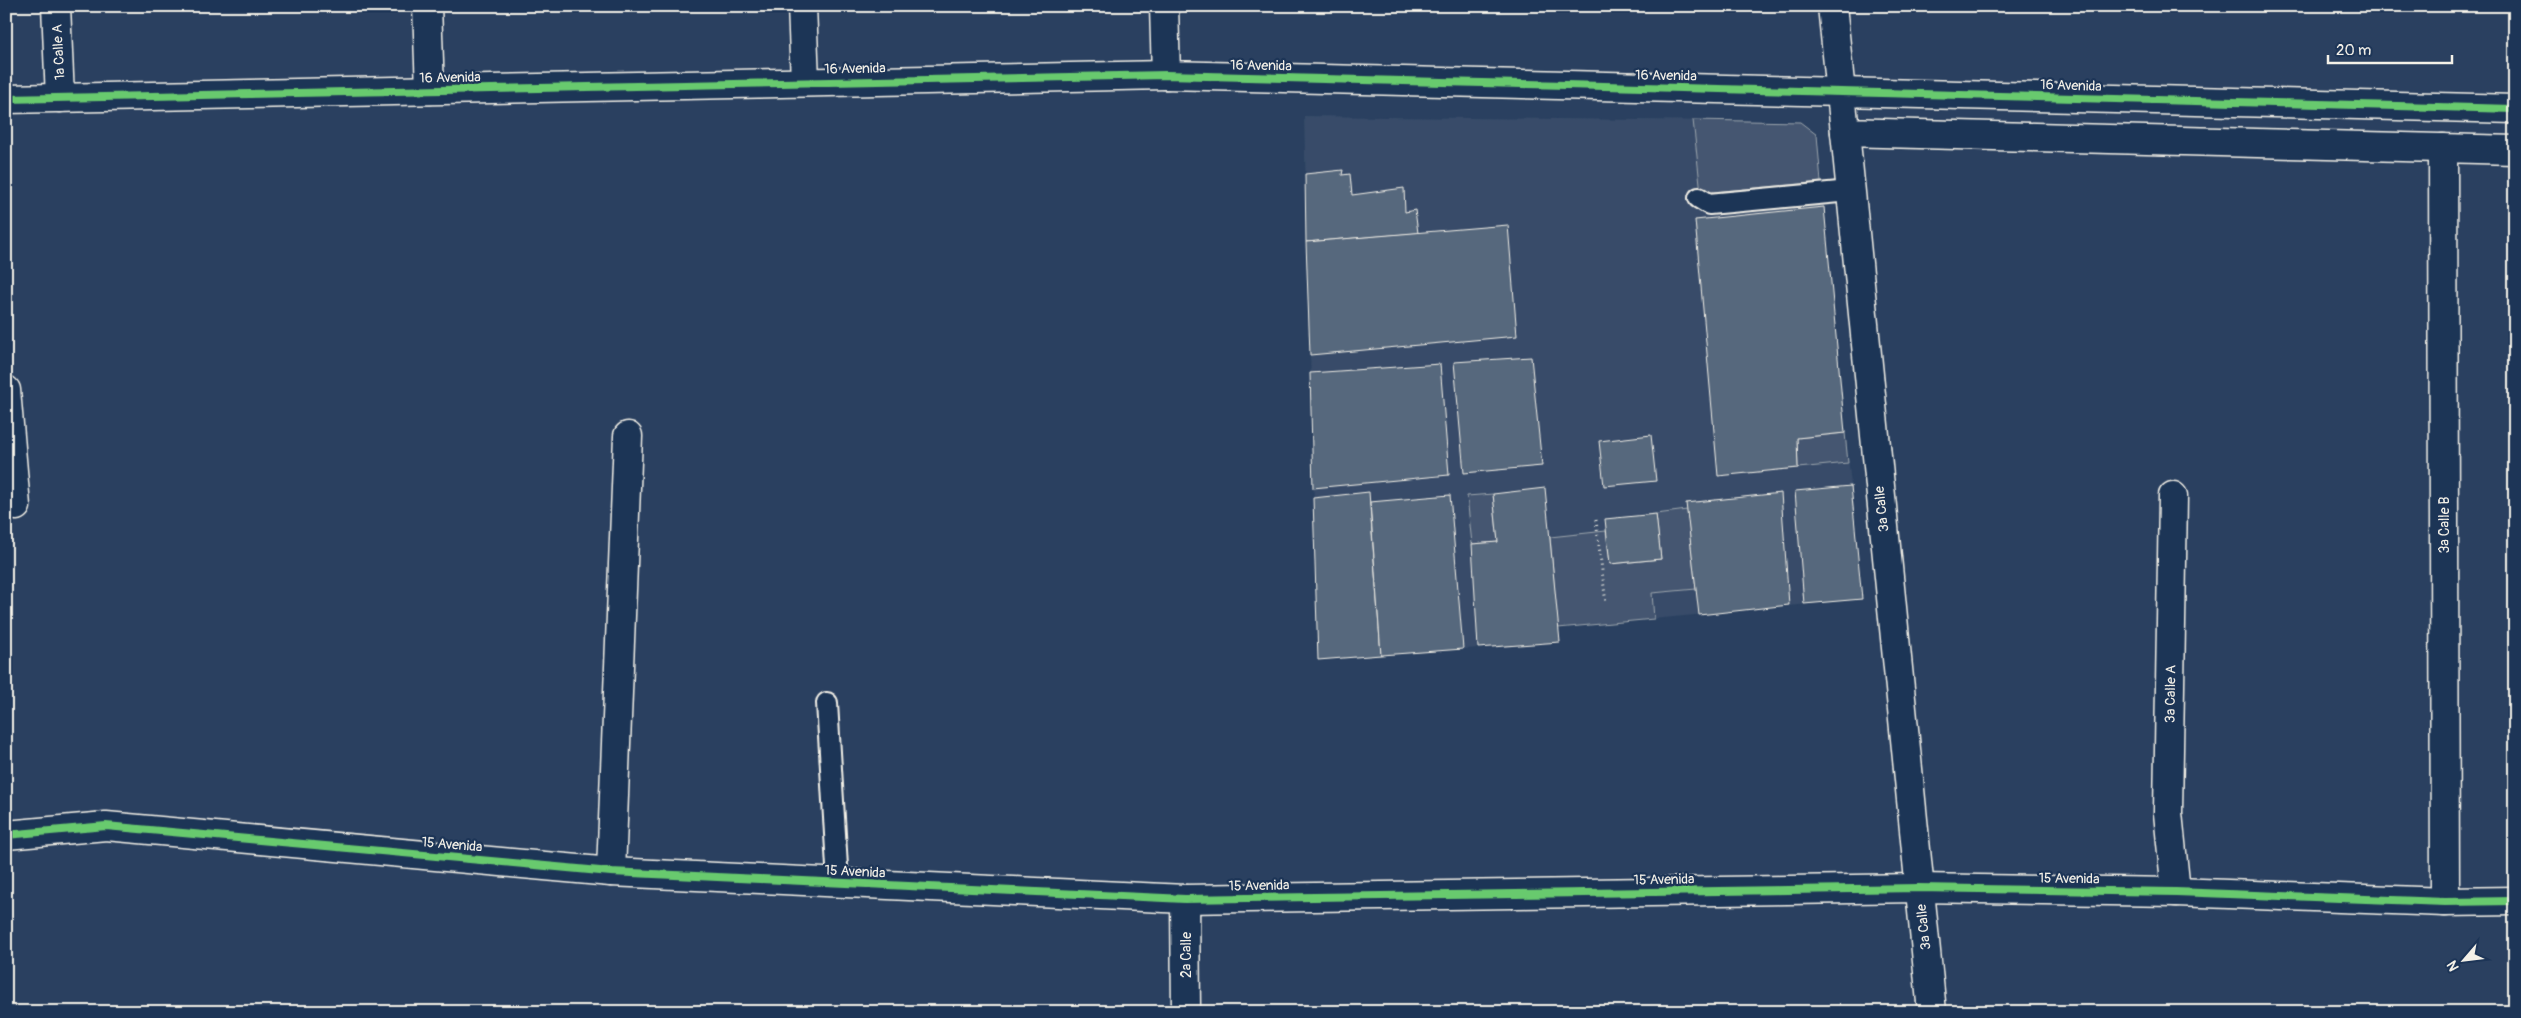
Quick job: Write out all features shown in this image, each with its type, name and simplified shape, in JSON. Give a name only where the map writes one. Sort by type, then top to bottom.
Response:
[{"type":"street","name":"1a Calle A","points":[[56,6],[60,98]]},
{"type":"street","points":[[426,6],[430,90]]},
{"type":"street","points":[[802,6],[805,81]]},
{"type":"street","points":[[1164,6],[1166,75]]},
{"type":"street","name":"3a Calle","points":[[1832,6],[1918,888],[1932,1012]]},
{"type":"street","name":"16 Avenida","points":[[6,100],[805,81],[1166,75],[2515,109]]},
{"type":"street","points":[[1845,132],[2515,150]]},
{"type":"street","name":"3a Calle B","points":[[2443,148],[2445,902]]},
{"type":"street","points":[[6,390],[16,506]]},
{"type":"street","points":[[611,872],[628,436]]},
{"type":"street","name":"3a Calle A","points":[[2173,496],[2168,813],[2176,892]]},
{"type":"street","name":"15 Avenida","points":[[6,835],[106,826],[611,872],[1185,899],[1918,888],[2176,892],[2445,902],[2515,901]]},
{"type":"street","name":"2a Calle","points":[[1185,899],[1186,1012]]},
{"type":"lane","points":[[1698,198],[1709,204],[1850,191]]},
{"type":"lane","points":[[827,702],[838,883]]},
{"type":"path","points":[[1596,520],[1606,604]]},
{"type":"shaded area","points":[[1304,116],[1800,122],[1817,135],[1862,599],[1559,628],[1560,642],[1318,660]]},
{"type":"shaded area","points":[[1693,120],[1800,122],[1817,135],[1821,182],[1701,193]]},
{"type":"shaded area","points":[[1845,433],[1848,463],[1798,468],[1797,438]]},
{"type":"shaded area","points":[[1493,494],[1498,542],[1472,544],[1467,496]]},
{"type":"shaded area","points":[[1687,510],[1696,589],[1652,593],[1654,619],[1558,628],[1550,537],[1606,531],[1610,564],[1661,559],[1656,514]]},
{"type":"building","points":[[1343,170],[1342,175],[1350,174],[1352,195],[1404,188],[1405,212],[1415,210],[1418,233],[1306,242],[1305,174]]},
{"type":"building","points":[[1824,207],[1845,433],[1797,438],[1798,468],[1718,476],[1695,220]]},
{"type":"building","points":[[1508,225],[1517,336],[1310,355],[1306,242]]},
{"type":"building","points":[[1531,357],[1542,466],[1464,473],[1454,362]]},
{"type":"building","points":[[1440,364],[1449,475],[1313,488],[1310,373]]},
{"type":"building","points":[[1651,435],[1656,481],[1604,486],[1599,441]]},
{"type":"building","points":[[1851,486],[1862,599],[1804,604],[1795,491]]},
{"type":"building","points":[[1545,488],[1560,642],[1478,648],[1472,544],[1498,542],[1493,494]]},
{"type":"building","points":[[1369,492],[1381,655],[1318,660],[1313,498]]},
{"type":"building","points":[[1781,493],[1789,605],[1699,615],[1686,503]]},
{"type":"building","points":[[1450,495],[1463,649],[1381,655],[1370,502]]},
{"type":"building","points":[[1656,514],[1661,559],[1610,564],[1605,519]]},
{"type":"cycle path","points":[[6,99],[1166,75],[2515,109]]},
{"type":"cycle path","points":[[6,835],[106,826],[611,872],[1185,899],[1918,888],[2176,892],[2445,902],[2515,901]]}]
